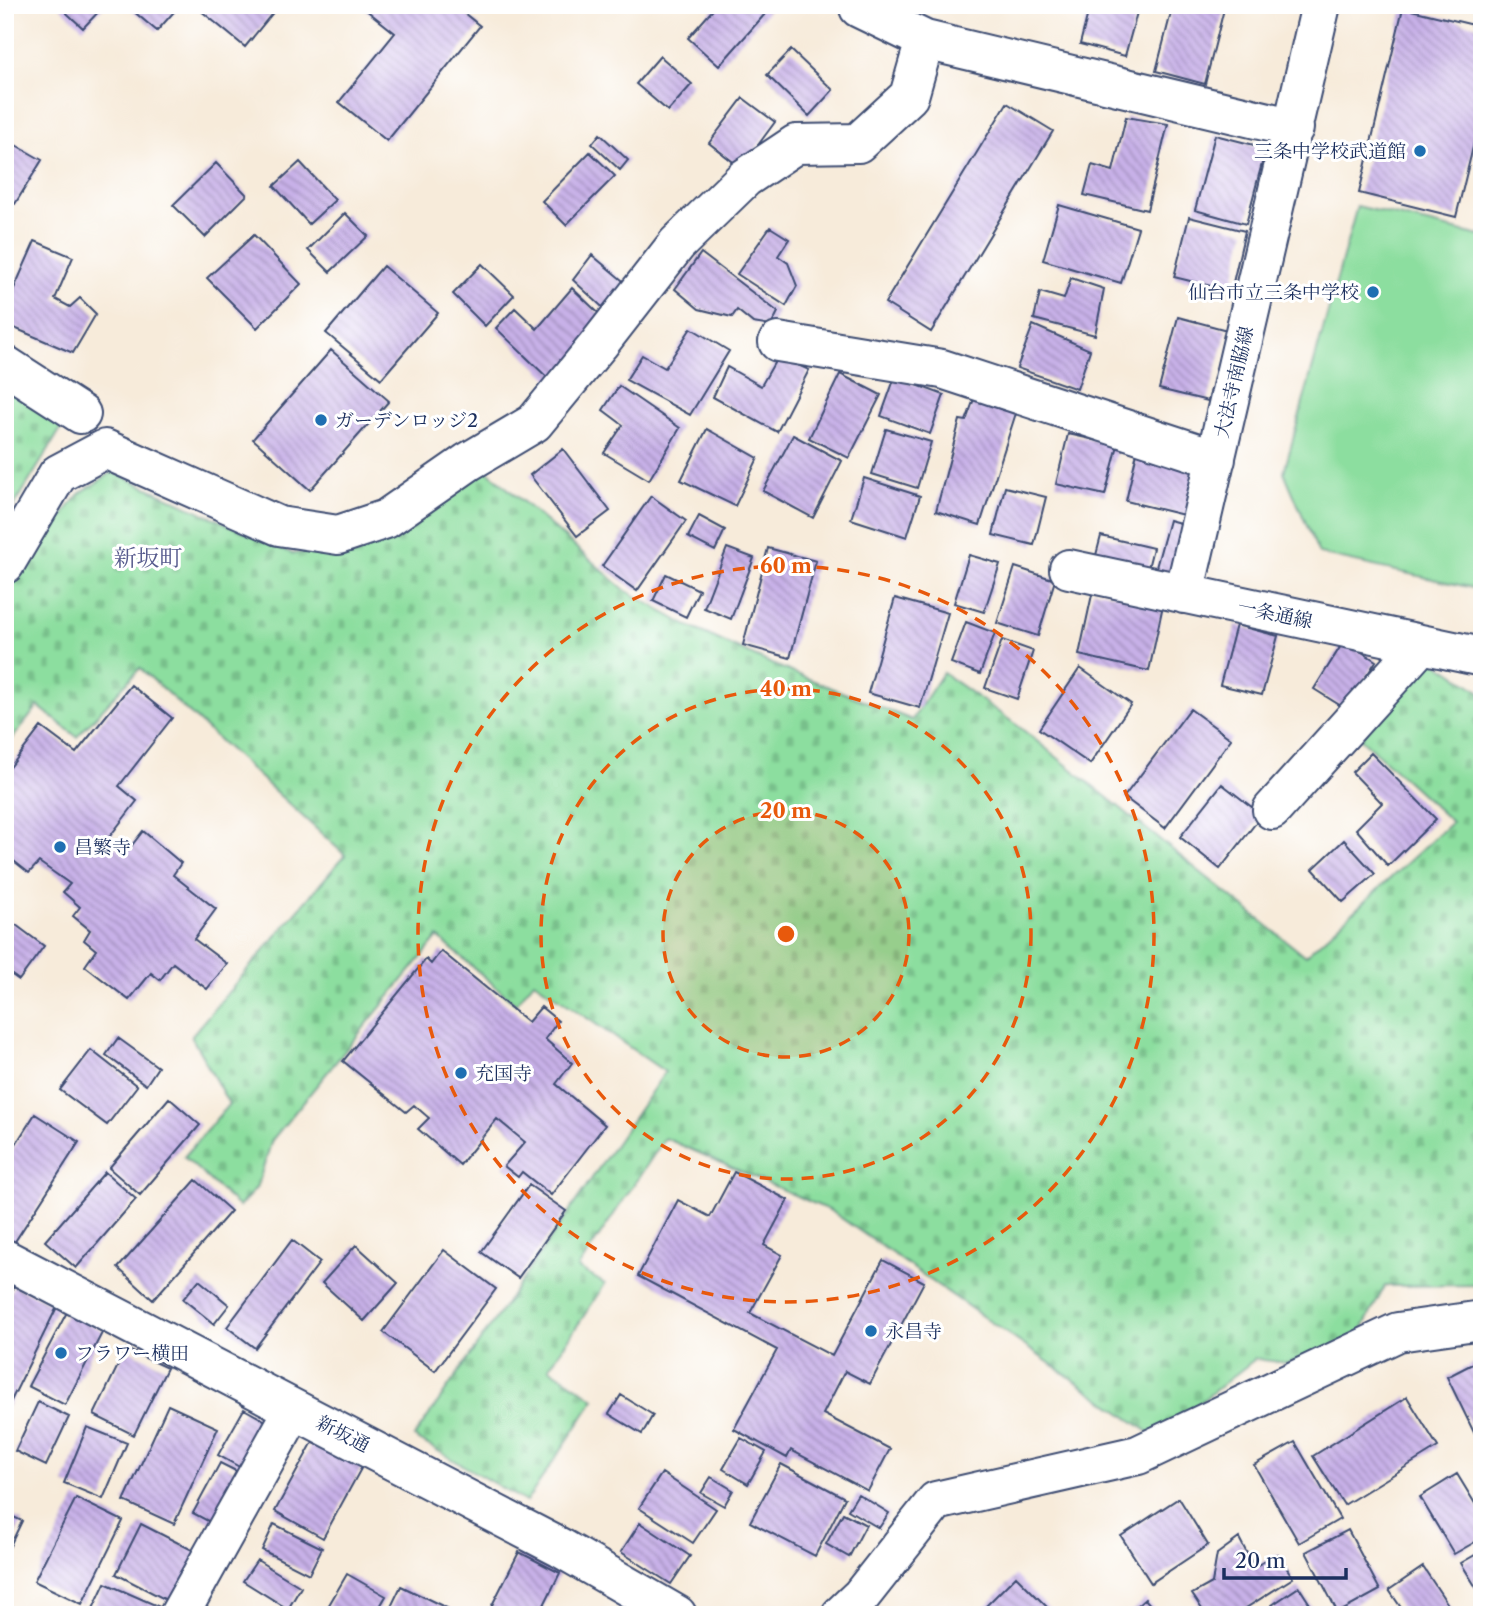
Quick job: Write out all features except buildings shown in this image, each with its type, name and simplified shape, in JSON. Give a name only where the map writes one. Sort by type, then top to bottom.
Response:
[{"type":"street","name":"大法寺南脇線","points":[[1184,594],[1321,5]]},
{"type":"street","points":[[859,8],[925,40],[1294,128]]},
{"type":"street","points":[[5,564],[58,474],[105,449],[279,526],[338,535],[386,519],[468,463],[534,423],[600,344],[677,244],[745,178],[796,144],[858,143],[909,96],[925,40]]},
{"type":"street","points":[[778,342],[942,369],[1216,459]]},
{"type":"street","points":[[5,365],[81,414]]},
{"type":"street","name":"一条通線","points":[[1069,569],[1482,657]]},
{"type":"street","points":[[1272,810],[1421,645]]},
{"type":"street","name":"新坂通","points":[[5,1259],[561,1548],[677,1615]]},
{"type":"street","points":[[841,1615],[861,1596],[936,1500],[1138,1455],[1398,1332],[1482,1320]]},
{"type":"street","points":[[179,1615],[294,1409]]},
{"type":"green space","points":[[1357,206],[1480,236],[1482,232],[1482,590],[1319,554],[1284,472]]},
{"type":"green space","points":[[5,379],[68,417],[5,521]]},
{"type":"green space","points":[[484,468],[625,590],[686,625],[774,665],[912,720],[943,673],[1018,726],[1305,956],[1452,822],[1360,738],[1432,659],[1482,693],[1482,1099],[1476,1104],[1482,1110],[1482,1285],[1385,1286],[1357,1339],[1288,1363],[1255,1359],[1156,1437],[831,1211],[665,1138],[578,1268],[605,1284],[549,1368],[595,1399],[526,1502],[414,1437],[665,1072],[534,981],[516,1004],[438,937],[272,1140],[257,1187],[239,1207],[184,1157],[229,1104],[191,1036],[345,855],[140,668],[77,737],[38,706],[5,748],[5,589],[79,494],[113,472],[293,554],[373,540]]},
{"type":"place","name":"三条中学校武道館","points":[[1420,151]]},
{"type":"place","name":"仙台市立三条中学校","points":[[1373,292]]},
{"type":"place","name":"ガーデンロッジ2","points":[[321,420]]},
{"type":"place","name":"昌繁寺","points":[[60,847]]},
{"type":"place","name":"充国寺","points":[[461,1073]]},
{"type":"place","name":"永昌寺","points":[[871,1331]]},
{"type":"place","name":"フラワー横田","points":[[61,1353]]},
{"type":"district","name":"新坂町","points":[[148,558]]}]
